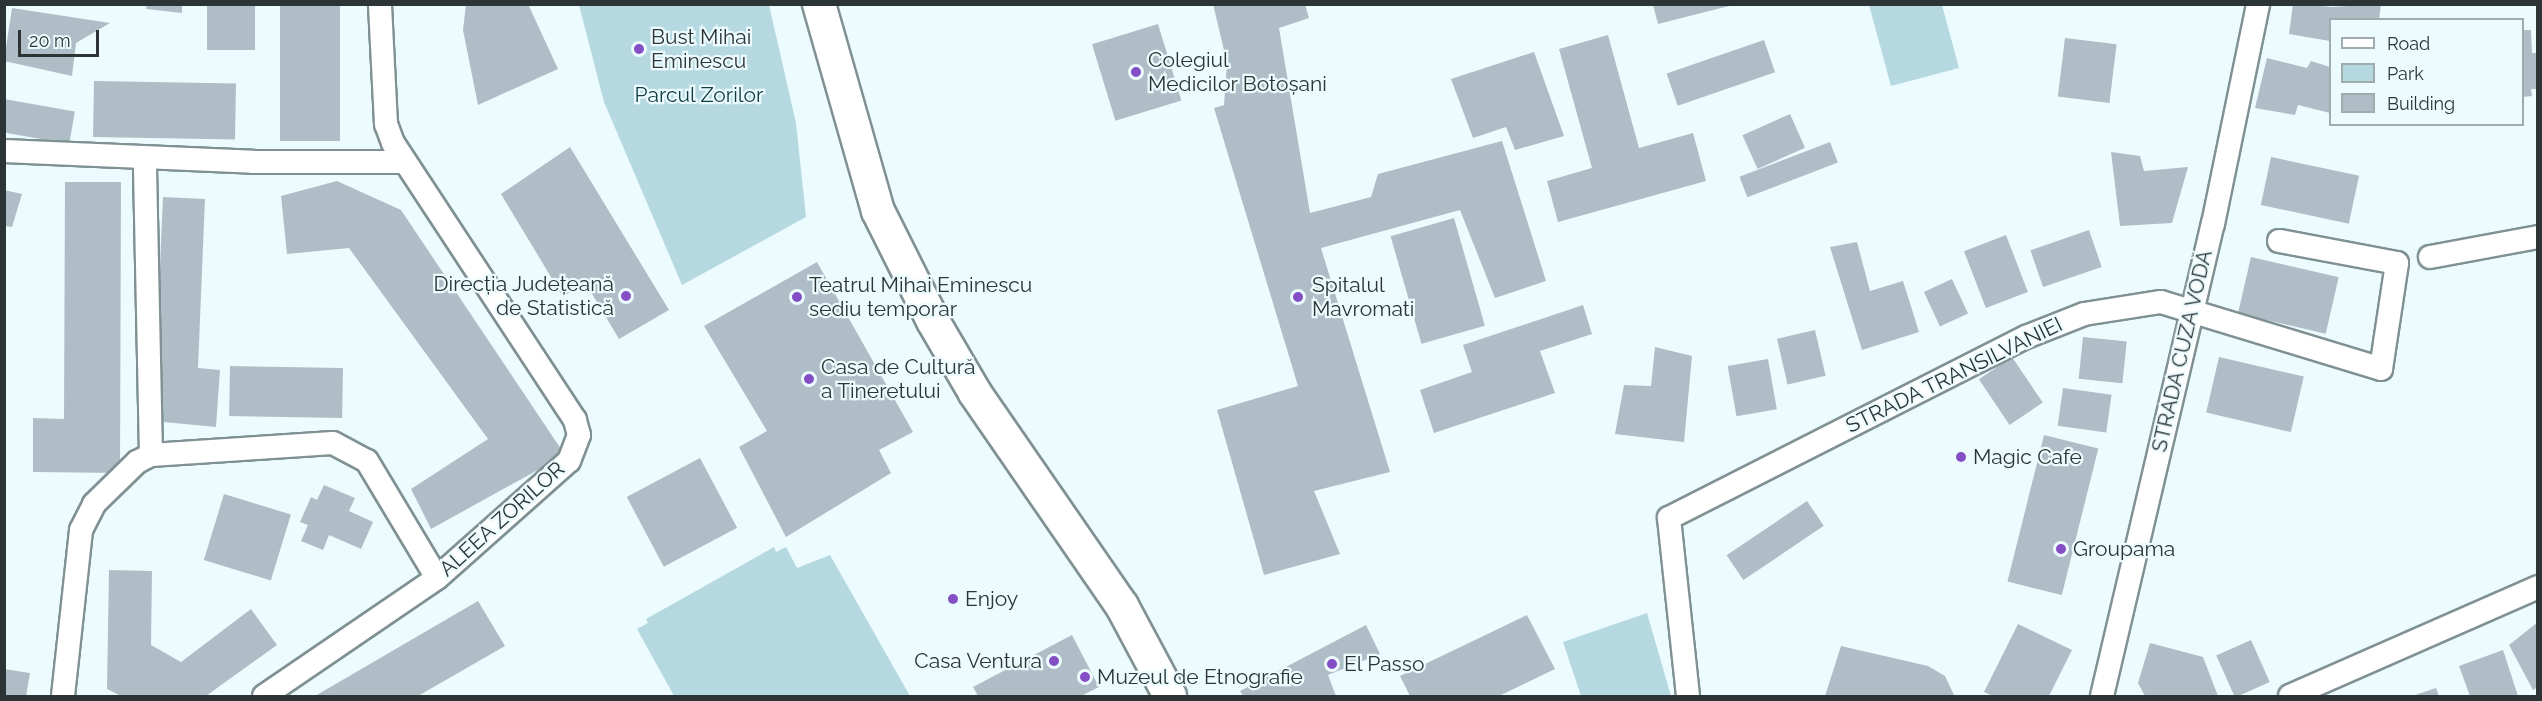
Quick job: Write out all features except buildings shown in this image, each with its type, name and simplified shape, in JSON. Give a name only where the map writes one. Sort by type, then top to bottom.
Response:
[{"type":"main road","points":[[819,4],[878,211],[933,321],[975,393],[1122,606],[1170,696]]},
{"type":"main road","points":[[835,4],[836,65]]},
{"type":"street","name":"ALEEA ZORILOR","points":[[264,696],[437,578],[569,462],[579,435],[575,420],[405,162],[386,124],[380,4]]},
{"type":"street","name":"STRADA CUZA VODĂ","points":[[2102,696],[2190,310],[2213,224],[2258,4]]},
{"type":"street","points":[[4,151],[145,158],[405,162]]},
{"type":"street","points":[[145,158],[151,455]]},
{"type":"street","points":[[2430,257],[2538,237]]},
{"type":"street","name":"STRADA TRANSILVANIEI","points":[[1688,696],[1668,518],[2026,337],[2084,314],[2162,302],[2381,369],[2397,263],[2279,241]]},
{"type":"street","points":[[63,696],[81,530],[94,504],[137,462],[151,455],[333,442],[367,461],[437,578]]},
{"type":"street","points":[[2290,696],[2538,587]]},
{"type":"green space","name":"Parcul Zorilor","points":[[579,5],[769,5],[796,123],[806,217],[682,285],[604,102]]},
{"type":"green space","points":[[1869,5],[1942,5],[1959,68],[1891,86]]},
{"type":"green space","points":[[774,547],[776,552],[786,547],[797,568],[830,555],[910,696],[674,696],[637,629],[648,623],[646,619]]},
{"type":"green space","points":[[1647,613],[1671,696],[1581,696],[1563,642]]},
{"type":"place","name":"Bust Mihai Eminescu","points":[[639,49]]},
{"type":"place","name":"Colegiul Medicilor Botoșani","points":[[1136,72]]},
{"type":"place","name":"Direcția Județeană de Statistică","points":[[626,296]]},
{"type":"place","name":"Teatrul Mihai Eminescu sediu temporar","points":[[797,297]]},
{"type":"place","name":"Spitalul Mavromati","points":[[1298,297]]},
{"type":"place","name":"Casa de Cultură a Tineretului","points":[[809,379]]},
{"type":"place","name":"Magic Cafe","points":[[1961,457]]},
{"type":"place","name":"Groupama","points":[[2061,549]]},
{"type":"place","name":"Enjoy","points":[[953,599]]},
{"type":"place","name":"Casa Ventura","points":[[1054,661]]},
{"type":"place","name":"El Passo","points":[[1332,664]]},
{"type":"place","name":"Muzeul de Etnografie","points":[[1085,677]]}]
